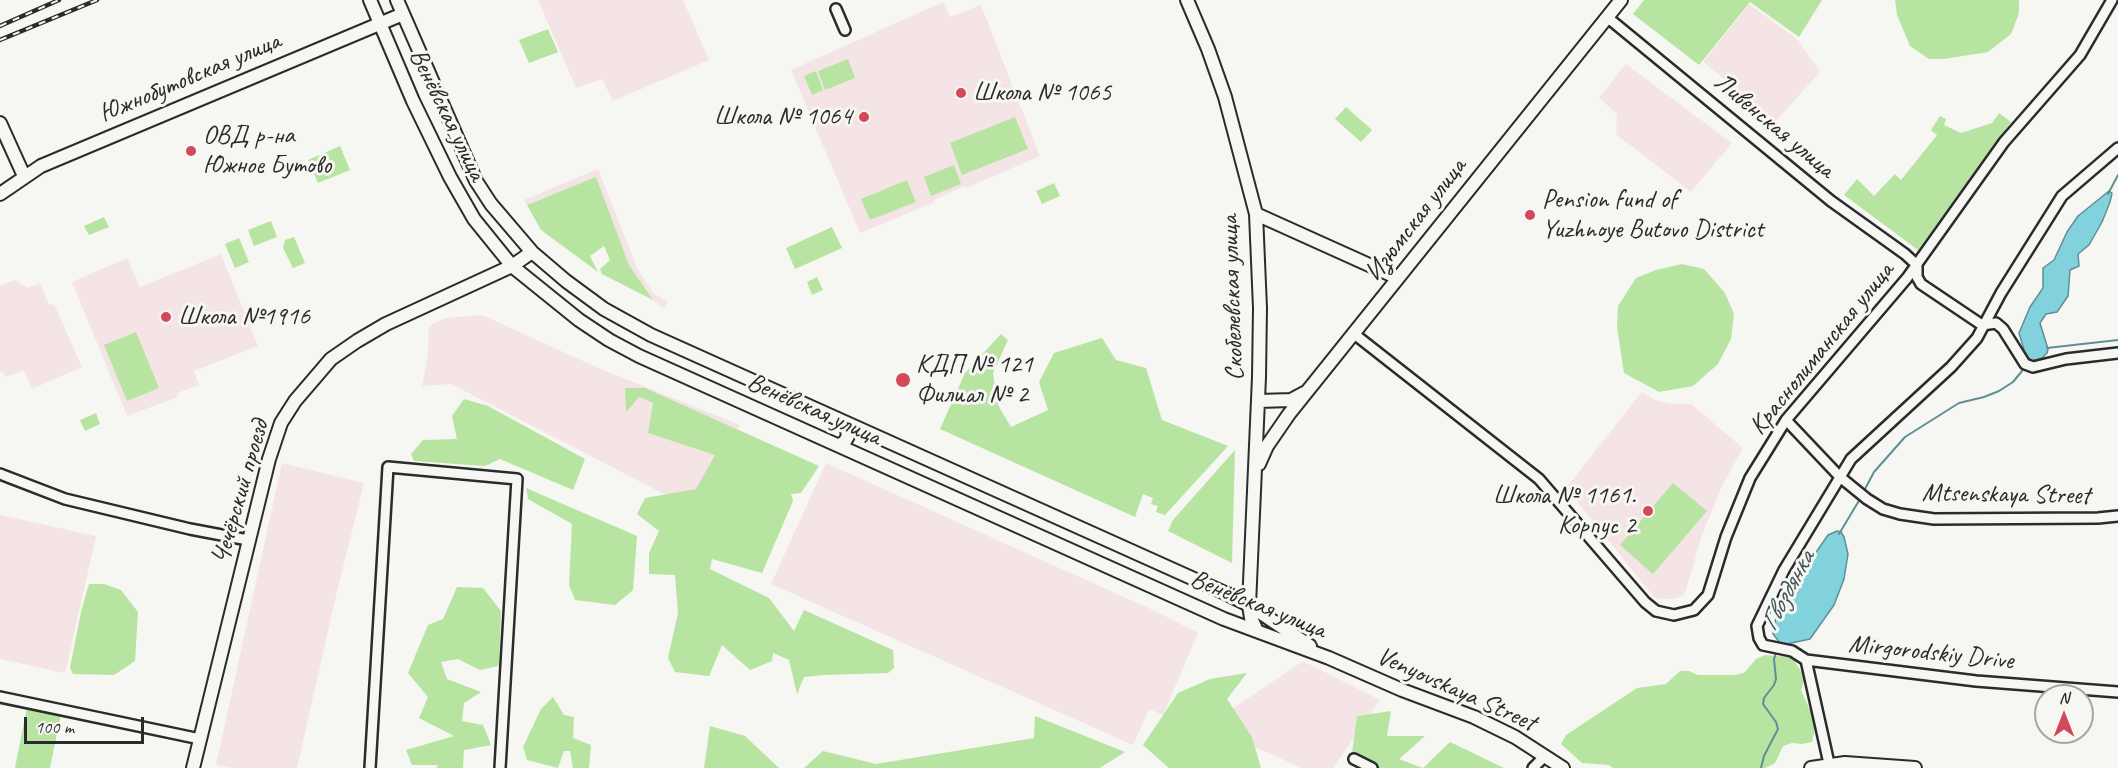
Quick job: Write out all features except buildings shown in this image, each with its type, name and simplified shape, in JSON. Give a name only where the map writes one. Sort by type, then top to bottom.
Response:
[{"type":"street","name":"Венёвская улица","points":[[370,0],[413,101],[450,177],[474,219],[512,266],[579,320],[639,356],[894,471],[1224,619],[1329,658]]},
{"type":"street","name":"Венёвская улица","points":[[397,0],[476,181],[490,204],[532,252],[604,309],[641,330],[1225,593],[1249,605],[1329,658]]},
{"type":"street","name":"Скобелевская улица","points":[[1187,0],[1225,97],[1256,214],[1260,308],[1259,401],[1249,605]]},
{"type":"street","name":"Краснолиманская улица","points":[[1353,333],[1539,479],[1645,602],[1656,610],[1674,615],[1694,610],[1708,595],[1726,537],[1750,478],[1786,420],[1917,265],[2004,142],[2080,55],[2112,0]]},
{"type":"street","name":"Изюмская улица","points":[[1256,473],[1267,446],[1306,392],[1607,17],[1616,2]]},
{"type":"street","points":[[836,9],[845,30]]},
{"type":"street","name":"Южнобутовская улица","points":[[0,194],[41,166],[403,14]]},
{"type":"street","name":"Ливенская улица","points":[[1607,17],[1831,201],[1917,265]]},
{"type":"street","points":[[0,123],[24,176]]},
{"type":"street","points":[[1840,477],[1851,459],[1952,367],[1977,338],[1982,325],[2020,261],[2062,196],[2118,148]]},
{"type":"street","points":[[1256,214],[1398,278]]},
{"type":"street","name":"Чечёрский проезд","points":[[193,768],[268,459],[281,423],[295,401],[331,359],[357,341],[386,324],[512,266],[532,252]]},
{"type":"street","points":[[1917,265],[1917,277],[1922,284],[1982,325],[1996,324],[2003,328],[2025,364],[2033,367],[2066,359],[2118,353]]},
{"type":"street","points":[[1259,401],[1291,400],[1306,392]]},
{"type":"street","name":"Mtsenskaya Street","points":[[1786,420],[1840,477],[1882,509],[1934,519],[2118,516]]},
{"type":"street","points":[[838,445],[844,443],[848,436],[846,423]]},
{"type":"street","points":[[894,471],[895,456],[905,449]]},
{"type":"street","points":[[370,768],[388,467],[517,479],[500,768]]},
{"type":"street","points":[[0,474],[65,499],[190,529],[248,540]]},
{"type":"street","name":"Mirgorodskiy Drive","points":[[1840,477],[1784,570],[1757,626],[1763,645],[1792,651],[1806,660],[1976,681],[2118,692]]},
{"type":"street","points":[[1225,593],[1232,594],[1242,590],[1251,575]]},
{"type":"street","points":[[1224,619],[1237,620],[1246,614],[1249,605]]},
{"type":"street","points":[[1249,605],[1252,624],[1257,631]]},
{"type":"street","name":"Venyovskaya Street","points":[[1329,658],[1402,690],[1474,717],[1515,737],[1563,768]]},
{"type":"street","points":[[1806,660],[1830,766]]},
{"type":"street","points":[[0,697],[200,739]]},
{"type":"street","points":[[1533,768],[1545,756]]},
{"type":"street","points":[[1354,759],[1372,768]]},
{"type":"street","points":[[1811,768],[1864,763],[1915,768]]},
{"type":"shaded area","points":[[538,0],[683,0],[709,60],[613,101],[602,79],[576,88]]},
{"type":"shaded area","points":[[943,2],[950,17],[981,5],[1040,156],[966,188],[965,186],[934,200],[935,202],[860,233],[791,70]]},
{"type":"shaded area","points":[[1749,4],[1798,40],[1820,72],[1776,121],[1703,62]]},
{"type":"shaded area","points":[[1626,64],[1732,143],[1691,192],[1616,134],[1617,114],[1599,98]]},
{"type":"shaded area","points":[[598,169],[638,270],[654,294],[668,301],[664,308],[653,300],[629,267],[596,178],[527,205],[524,200]]},
{"type":"shaded area","name":"Школа №1916","points":[[221,254],[258,346],[194,371],[199,385],[177,393],[178,397],[127,416],[72,282],[127,258],[140,287]]},
{"type":"shaded area","points":[[15,280],[28,288],[40,283],[49,305],[54,304],[82,367],[32,389],[24,370],[6,377],[3,371],[0,372],[0,286]]},
{"type":"shaded area","points":[[482,315],[596,367],[740,425],[697,511],[451,384],[422,386],[428,355],[429,326],[445,318]]},
{"type":"shaded area","name":"Школа № 1161. Корпус 2","points":[[1642,392],[1655,400],[1672,404],[1691,404],[1743,448],[1722,486],[1702,535],[1684,596],[1672,599],[1654,597],[1566,488]]},
{"type":"shaded area","points":[[282,463],[364,483],[297,768],[234,768],[216,765]]},
{"type":"shaded area","points":[[826,463],[1155,611],[1198,633],[1163,715],[1149,709],[1133,745],[771,584]]},
{"type":"shaded area","points":[[0,515],[96,536],[65,673],[0,659]]},
{"type":"shaded area","points":[[1303,661],[1380,700],[1333,768],[1302,768],[1207,726]]},
{"type":"green space","points":[[1644,0],[1822,0],[1799,37],[1750,2],[1699,65],[1633,14]]},
{"type":"green space","points":[[1895,0],[2019,0],[2019,13],[2011,34],[1988,52],[1929,59],[1910,46],[1897,15]]},
{"type":"green space","points":[[548,29],[558,52],[529,63],[519,40]]},
{"type":"green space","points":[[848,59],[855,78],[825,90],[818,71]]},
{"type":"green space","points":[[816,71],[823,90],[812,95],[804,76]]},
{"type":"green space","points":[[1346,107],[1372,130],[1361,142],[1335,119]]},
{"type":"green space","points":[[1999,113],[2011,122],[1918,250],[1844,195],[1857,179],[1874,196],[1895,174],[1901,180],[1937,135],[1931,130],[1940,116],[1946,119],[1944,125],[1961,133],[1992,123]]},
{"type":"green space","points":[[1015,117],[1028,149],[962,175],[950,143]]},
{"type":"green space","points":[[340,146],[350,170],[318,183],[308,160]]},
{"type":"green space","points":[[954,165],[961,184],[931,196],[924,177]]},
{"type":"green space","points":[[596,177],[629,265],[653,300],[602,274],[600,269],[610,260],[604,246],[590,256],[598,272],[541,230],[527,205]]},
{"type":"green space","points":[[907,180],[916,202],[870,220],[861,199]]},
{"type":"green space","points":[[1054,183],[1060,196],[1042,204],[1036,191]]},
{"type":"green space","points":[[104,217],[109,227],[89,235],[84,226]]},
{"type":"green space","points":[[271,221],[277,237],[254,246],[248,230]]},
{"type":"green space","points":[[832,227],[842,248],[795,269],[786,248]]},
{"type":"green space","points":[[294,237],[305,263],[293,268],[283,248],[285,240]]},
{"type":"green space","points":[[239,238],[249,262],[235,268],[225,244]]},
{"type":"green space","points":[[1682,264],[1704,269],[1725,293],[1734,314],[1731,339],[1718,364],[1693,386],[1659,392],[1624,373],[1617,327],[1618,306],[1636,278],[1656,270]]},
{"type":"green space","points":[[817,277],[823,290],[812,295],[807,282]]},
{"type":"green space","points":[[136,332],[159,388],[127,401],[104,345]]},
{"type":"green space","points":[[1001,334],[1008,340],[993,373],[998,405],[1011,427],[1048,410],[1039,382],[1054,353],[1102,338],[1116,360],[1146,368],[1162,420],[1228,446],[1165,515],[1156,512],[1158,506],[1151,504],[1153,498],[1143,494],[1135,517],[940,429],[965,373]]},
{"type":"green space","points":[[625,388],[645,388],[819,466],[801,493],[791,494],[793,501],[762,573],[712,559],[710,569],[769,598],[794,631],[804,610],[893,650],[894,668],[888,673],[804,677],[797,694],[789,660],[773,653],[772,661],[750,670],[722,645],[709,676],[675,672],[668,658],[678,613],[675,575],[649,574],[649,553],[659,531],[637,514],[645,498],[696,489],[715,455],[648,433],[653,403],[639,397],[626,412]]},
{"type":"green space","points":[[464,399],[488,406],[585,459],[573,490],[500,459],[485,466],[414,461],[411,454],[423,440],[457,439],[452,416]]},
{"type":"green space","points":[[96,413],[100,424],[85,431],[80,420]]},
{"type":"green space","points":[[1235,450],[1232,563],[1168,531],[1173,520]]},
{"type":"green space","points":[[1673,483],[1707,511],[1653,574],[1620,545]]},
{"type":"green space","points":[[526,488],[637,536],[633,590],[615,605],[575,600],[569,585],[572,524],[528,499]]},
{"type":"green space","points":[[89,584],[104,584],[121,590],[138,612],[135,661],[114,675],[73,674],[70,668]]},
{"type":"green space","points":[[457,587],[483,588],[501,611],[499,666],[480,670],[458,659],[441,662],[447,679],[481,692],[464,703],[462,721],[483,725],[491,745],[464,750],[463,768],[412,765],[406,750],[454,736],[419,718],[428,697],[408,673],[428,625],[443,619]]},
{"type":"green space","points":[[1765,655],[1792,657],[1802,673],[1804,681],[1801,690],[1816,724],[1812,742],[1783,746],[1775,763],[1765,768],[1613,768],[1609,765],[1582,763],[1561,744],[1566,735],[1637,688],[1666,684],[1680,671],[1689,671],[1698,675],[1744,673],[1756,659]]},
{"type":"green space","points":[[1247,673],[1227,699],[1252,737],[1261,768],[1169,768],[1143,745],[1178,693],[1210,679]]},
{"type":"green space","points":[[553,697],[564,715],[574,717],[573,738],[591,745],[589,768],[573,768],[570,751],[564,751],[558,768],[527,760],[523,747],[541,709]]},
{"type":"green space","points":[[27,707],[61,714],[50,768],[15,768]]},
{"type":"green space","points":[[1391,711],[1387,736],[1425,736],[1399,759],[1423,768],[1366,768],[1351,760],[1357,716]]},
{"type":"green space","points":[[1035,716],[1125,752],[1100,768],[804,768],[823,751],[876,764],[1034,738]]},
{"type":"green space","points":[[710,726],[745,736],[779,768],[704,768]]},
{"type":"green space","points":[[1450,742],[1504,768],[1423,768]]},
{"type":"water","points":[[2109,191],[2112,193],[2110,202],[2102,222],[2089,245],[2078,254],[2079,266],[2070,270],[2068,296],[2057,312],[2046,314],[2040,323],[2048,349],[2047,353],[2042,358],[2028,363],[2019,333],[2030,307],[2043,288],[2043,268],[2054,260],[2067,232],[2078,216]]},
{"type":"water","points":[[1837,531],[1841,532],[1844,537],[1848,554],[1844,579],[1834,605],[1810,639],[1787,644],[1780,643],[1773,634],[1776,617],[1801,574],[1828,535]]},
{"type":"waterway","name":"Гвоздянка","points":[[2108,194],[2118,175]]},
{"type":"waterway","points":[[2047,348],[2118,340]]},
{"type":"waterway","name":"Гвоздянка","points":[[1865,489],[1874,472],[1905,437],[1959,403],[1999,391],[2013,382],[2022,371]]},
{"type":"waterway","name":"Гвоздянка","points":[[1839,534],[1860,499]]},
{"type":"waterway","name":"Гвоздянка","points":[[1761,768],[1764,756],[1778,729],[1776,722],[1763,704],[1764,698],[1776,679],[1774,659],[1777,650]]},
{"type":"railway","points":[[0,26],[59,0]]},
{"type":"railway","points":[[0,40],[97,0]]},
{"type":"place","name":"Школа № 1065","points":[[961,93]]},
{"type":"place","name":"Школа № 1064","points":[[864,117]]},
{"type":"place","name":"ОВД р-на Южное Бутово","points":[[191,151]]},
{"type":"place","name":"Pension fund of Yuzhnoye Butovo District","points":[[1530,215]]},
{"type":"place","name":"Школа №1916","points":[[166,317]]},
{"type":"place","name":"КДП № 121 Филиал № 2","points":[[903,380]]},
{"type":"place","name":"Школа № 1161. Корпус 2","points":[[1648,511]]}]
